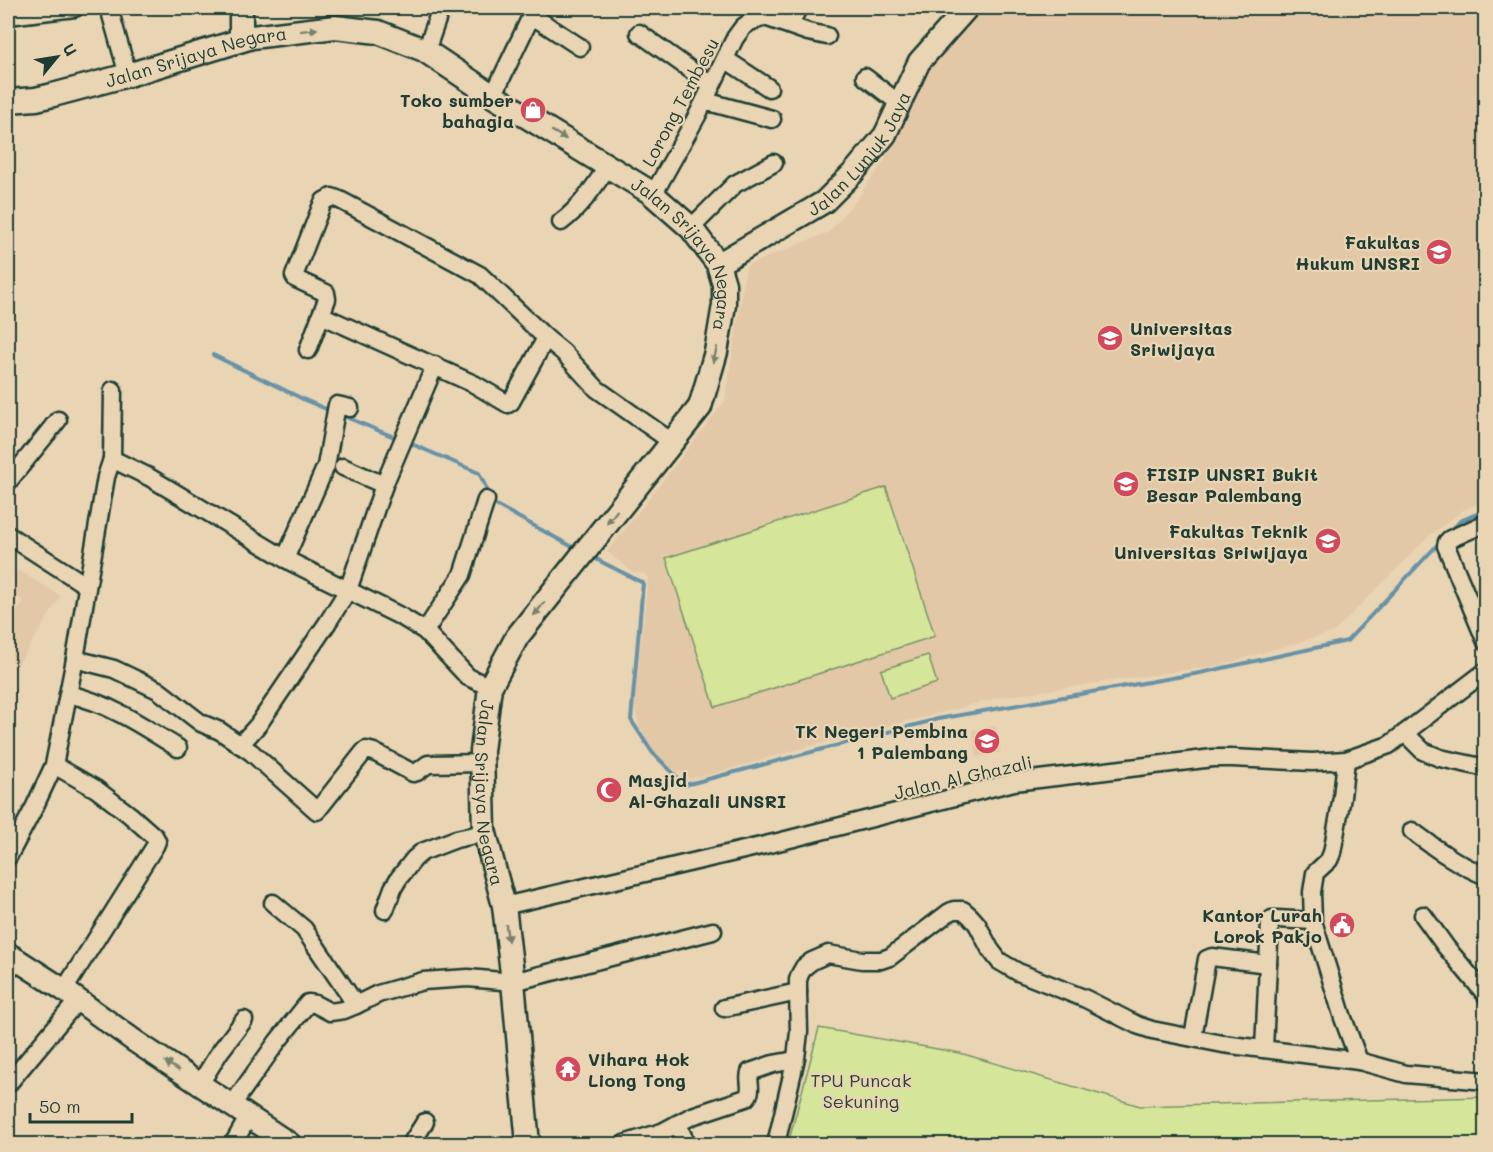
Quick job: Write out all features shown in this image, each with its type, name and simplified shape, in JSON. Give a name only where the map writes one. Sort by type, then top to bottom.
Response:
[{"type":"main road","points":[[241,8],[241,40]]},
{"type":"main road","name":"Jalan Srijaya Negara","points":[[8,101],[36,99],[128,75],[252,37],[335,27],[378,32],[426,51],[493,96],[652,195],[691,228],[718,264],[724,284],[724,305],[716,352],[700,407],[517,637],[490,687],[482,751],[484,833],[504,906],[528,1144]]},
{"type":"street","points":[[8,16],[75,8]]},
{"type":"street","points":[[109,8],[128,75]]},
{"type":"street","points":[[426,51],[441,8]]},
{"type":"street","points":[[790,25],[798,8]]},
{"type":"street","name":"Jalan Lunjuk Jaya","points":[[718,264],[824,202],[853,173],[885,135],[920,62],[967,8]]},
{"type":"street","points":[[493,96],[533,11],[580,47]]},
{"type":"street","name":"Lorong Tembesu","points":[[652,195],[705,101],[735,38],[743,27],[764,12],[808,32],[827,36]]},
{"type":"street","points":[[639,33],[712,86]]},
{"type":"street","points":[[725,59],[769,88]]},
{"type":"street","points":[[865,77],[900,104]]},
{"type":"street","points":[[705,101],[771,119]]},
{"type":"street","points":[[691,228],[735,184],[774,162]]},
{"type":"street","points":[[561,222],[573,213],[590,194],[608,166]]},
{"type":"street","points":[[308,350],[327,299],[326,293],[294,276],[321,207],[324,201],[332,197],[480,275],[563,352],[597,389],[672,442]]},
{"type":"street","points":[[321,315],[474,384],[507,404],[510,404],[546,338]]},
{"type":"street","points":[[240,745],[258,725],[348,591],[384,485],[435,366]]},
{"type":"street","points":[[8,857],[54,765],[75,659],[106,477],[112,459],[113,390]]},
{"type":"street","points":[[285,559],[326,466],[338,405],[350,408]]},
{"type":"street","points":[[8,482],[58,420]]},
{"type":"street","points":[[112,459],[149,477],[285,559],[426,631],[468,677],[490,687]]},
{"type":"street","points":[[343,467],[384,485]]},
{"type":"street","points":[[426,631],[462,575],[486,500]]},
{"type":"street","points":[[1485,523],[1450,539],[1446,546],[1485,642]]},
{"type":"street","points":[[8,535],[87,586]]},
{"type":"street","points":[[75,659],[114,669],[158,690],[201,723],[220,731],[251,752],[317,811],[366,750],[413,772],[417,772],[428,764],[482,763]]},
{"type":"street","name":"Jalan Al Ghazali","points":[[504,906],[778,842],[1014,782],[1213,758],[1312,762],[1346,760],[1389,745],[1485,671]]},
{"type":"street","points":[[68,694],[94,700],[134,719],[178,748]]},
{"type":"street","points":[[1405,733],[1424,751],[1440,758],[1485,768]]},
{"type":"street","points":[[1346,760],[1332,853],[1329,860],[1317,870],[1314,879],[1313,921],[1336,997],[1359,1061]]},
{"type":"street","points":[[8,1084],[71,995],[156,841],[147,828],[96,789],[54,765]]},
{"type":"street","points":[[1412,831],[1443,854],[1485,876]]},
{"type":"street","points":[[385,910],[399,878],[422,852],[456,839],[484,833]]},
{"type":"street","points":[[273,903],[304,929],[356,1005]]},
{"type":"street","points":[[776,1144],[795,1060],[799,1032],[798,980],[804,967],[828,954],[862,960],[881,960],[890,957],[948,913],[958,910],[963,910],[977,924],[999,961],[1018,972],[1086,999],[1137,1025],[1152,1030],[1222,1044],[1359,1061],[1406,1074],[1485,1082]]},
{"type":"street","points":[[1424,915],[1446,947],[1485,995]]},
{"type":"street","points":[[1264,1049],[1271,920],[1313,921]]},
{"type":"street","points":[[232,1144],[241,1111],[277,1042],[306,1004],[315,1004],[330,1012],[344,1010],[378,994],[423,981],[468,978],[513,981],[712,931]]},
{"type":"street","points":[[8,954],[290,1144]]},
{"type":"street","points":[[1193,1037],[1207,959],[1212,957],[1268,964]]},
{"type":"street","points":[[724,1008],[798,992]]},
{"type":"street","points":[[200,1084],[219,1053],[244,1020]]},
{"type":"street","points":[[624,1144],[662,1132],[692,1116],[743,1100],[748,1097],[750,1091],[749,1074],[752,1071],[795,1060]]},
{"type":"street","points":[[411,1144],[425,1122]]},
{"type":"street","points":[[677,1124],[687,1144]]},
{"type":"shaded area","name":"Universitas Sriwijaya","points":[[974,8],[1485,8],[1485,501],[1465,509],[1429,536],[1334,632],[1221,665],[1002,697],[691,779],[674,770],[655,755],[640,728],[634,706],[648,578],[645,574],[632,572],[607,552],[725,401],[746,266],[829,232],[885,160],[892,126],[924,63]]},
{"type":"shaded area","points":[[18,570],[61,596],[18,665],[8,658],[8,627],[24,601],[8,591],[8,587]]},
{"type":"shaded area","name":"TK Negeri Pembina 1 Palembang","points":[[996,726],[1001,752],[977,757],[972,730]]},
{"type":"green space","points":[[886,487],[935,636],[715,707],[666,558]]},
{"type":"green space","points":[[928,655],[937,683],[890,698],[881,670]]},
{"type":"green space","name":"TPU Puncak Sekuning","points":[[819,1028],[960,1053],[1140,1106],[1485,1097],[1485,1144],[788,1144]]},
{"type":"waterway","points":[[213,355],[331,411]]},
{"type":"waterway","points":[[341,415],[394,437]]},
{"type":"waterway","points":[[407,442],[479,473],[494,504],[578,550]]},
{"type":"waterway","points":[[1450,532],[1460,521],[1486,510]]},
{"type":"waterway","points":[[590,556],[643,583],[631,720],[652,752],[685,785],[938,719],[1200,673],[1347,641],[1440,542]]},
{"type":"place","name":"Toko sumber bahagia","points":[[533,110]]},
{"type":"place","name":"Fakultas Hukum UNSRI","points":[[1439,252]]},
{"type":"place","name":"Universitas Sriwijaya","points":[[1110,338]]},
{"type":"place","name":"FISIP UNSRI Bukit Besar Palembang","points":[[1126,484]]},
{"type":"place","name":"Fakultas Teknik Universitas Sriwijaya","points":[[1328,541]]},
{"type":"place","name":"TK Negeri Pembina 1 Palembang","points":[[987,741]]},
{"type":"place","name":"Masjid Al-Ghazali UNSRI","points":[[609,790]]},
{"type":"place","name":"Kantor Lurah Lorok Pakjo","points":[[1342,925]]},
{"type":"place","name":"Vihara Hok Liong Tong","points":[[568,1069]]}]
